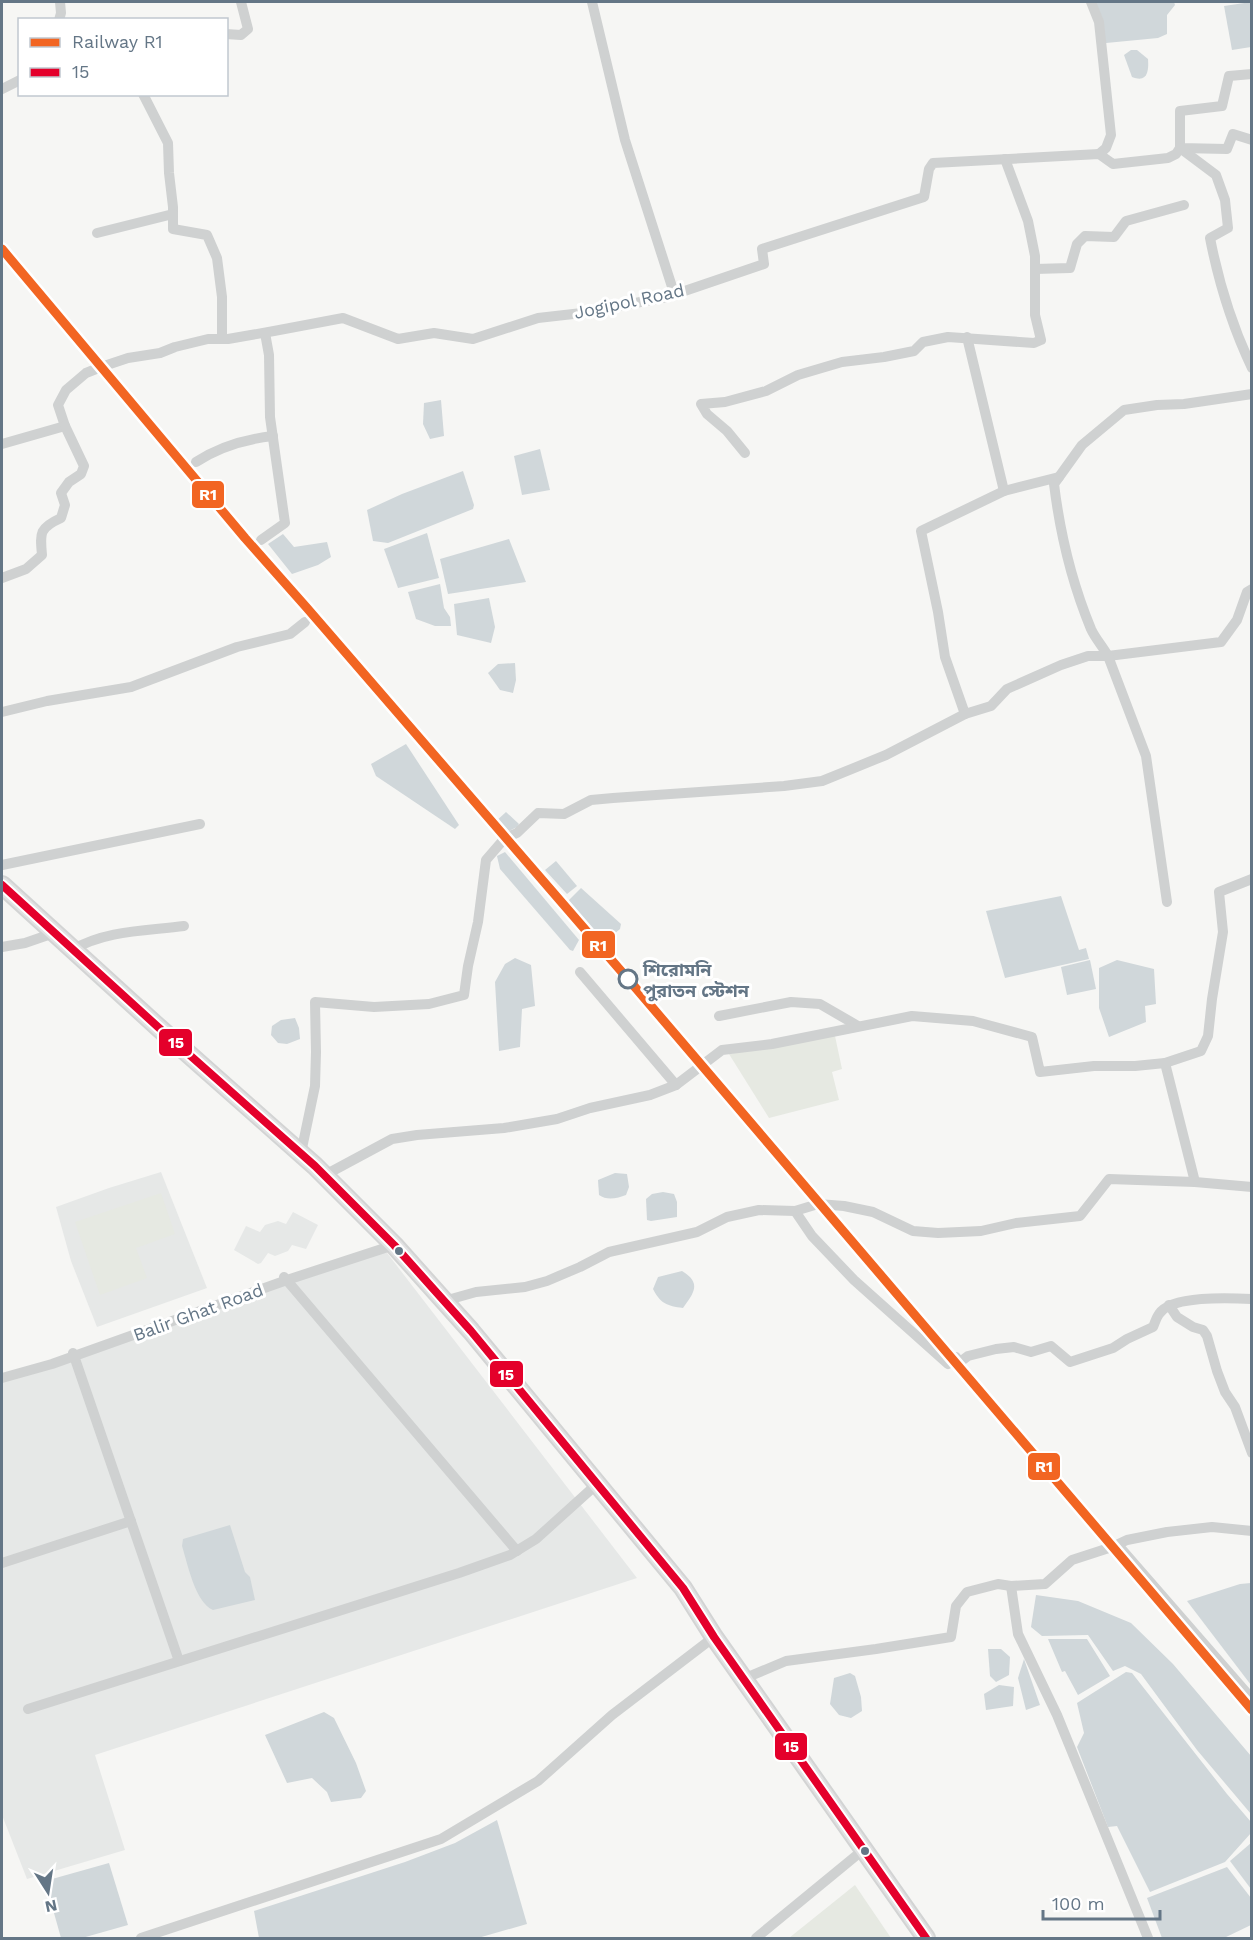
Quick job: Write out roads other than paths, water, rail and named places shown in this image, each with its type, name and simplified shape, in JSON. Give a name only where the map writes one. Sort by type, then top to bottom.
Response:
[{"type":"highway","points":[[2,885],[325,1175],[393,1244],[444,1301],[683,1588],[743,1679],[926,1938]]},
{"type":"street","points":[[60,2],[60,18]]},
{"type":"street","points":[[228,34],[241,34],[248,29],[241,2]]},
{"type":"street","points":[[592,2],[626,140],[674,293]]},
{"type":"street","points":[[1091,2],[1099,22],[1111,135],[1106,148],[1100,154]]},
{"type":"street","points":[[1180,148],[1180,111],[1222,106],[1230,76],[1251,74]]},
{"type":"street","points":[[2,89],[18,81]]},
{"type":"street","points":[[144,96],[168,143],[172,229],[207,235],[217,258],[222,297],[222,339]]},
{"type":"street","points":[[1180,148],[1227,149],[1233,134],[1251,140]]},
{"type":"street","points":[[1180,148],[1216,175],[1225,200],[1228,228],[1210,238],[1218,279],[1236,335],[1251,368]]},
{"type":"street","name":"Jogipol Road","points":[[65,426],[58,405],[66,390],[86,373],[128,358],[160,353],[208,339],[265,333],[343,318],[398,339],[434,333],[473,339],[538,318],[582,313],[667,297],[764,264],[762,249],[924,197],[929,169],[933,163],[1100,154],[1113,164],[1168,158],[1176,154],[1180,148]]},
{"type":"street","points":[[745,453],[727,431],[707,414],[701,404],[725,402],[766,391],[798,375],[842,362],[914,351],[923,342],[948,337],[1034,343],[1041,340],[1035,315],[1035,256],[1028,222],[1005,159]]},
{"type":"street","points":[[1035,269],[1070,268],[1077,244],[1085,236],[1114,237],[1126,221],[1184,205]]},
{"type":"street","points":[[97,233],[173,214]]},
{"type":"street","points":[[261,540],[285,524],[270,417],[265,333]]},
{"type":"street","points":[[967,338],[1004,491]]},
{"type":"street","points":[[1167,902],[1146,756],[1108,656],[1092,630],[1070,569],[1059,523],[1054,484],[1082,445],[1124,410],[1251,394]]},
{"type":"street","points":[[2,444],[65,426],[84,466],[81,474],[69,482],[62,493],[65,505],[61,518],[47,524],[40,535],[42,555],[26,569],[2,578]]},
{"type":"street","points":[[196,462],[211,453],[256,438],[273,436]]},
{"type":"street","points":[[965,714],[945,657],[921,531],[1004,491],[1059,477]]},
{"type":"street","points":[[301,1153],[315,1086],[315,1002],[374,1007],[429,1004],[464,995],[478,922],[486,860],[505,838],[517,832],[538,813],[564,814],[591,800],[784,786],[822,781],[886,755],[965,714],[991,706],[1007,689],[1061,665],[1088,656],[1108,656],[1221,642],[1237,620],[1247,592],[1251,589]]},
{"type":"street","points":[[2,712],[47,701],[131,687],[237,647],[290,634],[305,622]]},
{"type":"street","points":[[2,865],[201,824]]},
{"type":"street","points":[[325,1175],[392,1139],[504,1128],[557,1119],[590,1108],[650,1095],[676,1084],[722,1050],[772,1044],[912,1016],[973,1021],[1032,1037],[1041,1072],[1094,1066],[1165,1064],[1201,1051],[1208,1036],[1223,932],[1219,892],[1251,879]]},
{"type":"street","points":[[72,950],[87,941],[105,935],[184,926]]},
{"type":"street","points":[[2,947],[25,943],[54,933]]},
{"type":"street","points":[[580,972],[676,1084]]},
{"type":"street","points":[[719,1016],[791,1002],[820,1004],[858,1026]]},
{"type":"street","points":[[1165,1064],[1196,1182]]},
{"type":"street","points":[[444,1301],[476,1292],[525,1287],[547,1281],[609,1252],[697,1232],[727,1217],[759,1210],[795,1211],[818,1204],[844,1206],[873,1212],[913,1231],[938,1233],[981,1231],[1016,1223],[1080,1216],[1109,1179],[1196,1182],[1251,1187]]},
{"type":"street","points":[[795,1211],[812,1236],[854,1280],[948,1364],[956,1357],[960,1362],[968,1356],[996,1349],[1014,1347],[1031,1352],[1051,1346],[1071,1362],[1113,1348],[1126,1339],[1153,1327],[1159,1313],[1169,1305],[1223,1298],[1251,1299]]},
{"type":"street","name":"Balir Ghat Road","points":[[2,1376],[73,1355],[285,1278],[393,1244]]},
{"type":"street","points":[[285,1278],[517,1551]]},
{"type":"street","points":[[1169,1305],[1178,1317],[1193,1327],[1203,1330],[1207,1336],[1217,1371],[1225,1392],[1235,1407],[1251,1453]]},
{"type":"street","points":[[73,1355],[179,1661]]},
{"type":"street","points":[[28,1709],[459,1573],[517,1551],[536,1539],[597,1484]]},
{"type":"street","points":[[2,1563],[130,1521]]},
{"type":"street","points":[[743,1679],[786,1661],[951,1637],[956,1606],[967,1592],[998,1584],[1011,1586],[1045,1584],[1072,1560],[1127,1540],[1167,1532],[1212,1527],[1251,1531]]},
{"type":"street","points":[[1118,1545],[1251,1699]]},
{"type":"street","points":[[1011,1586],[1018,1634],[1057,1715],[1148,1938]]},
{"type":"street","points":[[141,1938],[441,1839],[538,1781],[612,1715],[714,1637]]},
{"type":"street","points":[[756,1938],[863,1850]]},
{"type":"rail line","name":"R1","points":[[2,249],[245,538],[634,986],[1252,1710]]},
{"type":"place","name":"শিরোমনি পুরাতন স্টেশন","points":[[628,979]]}]
